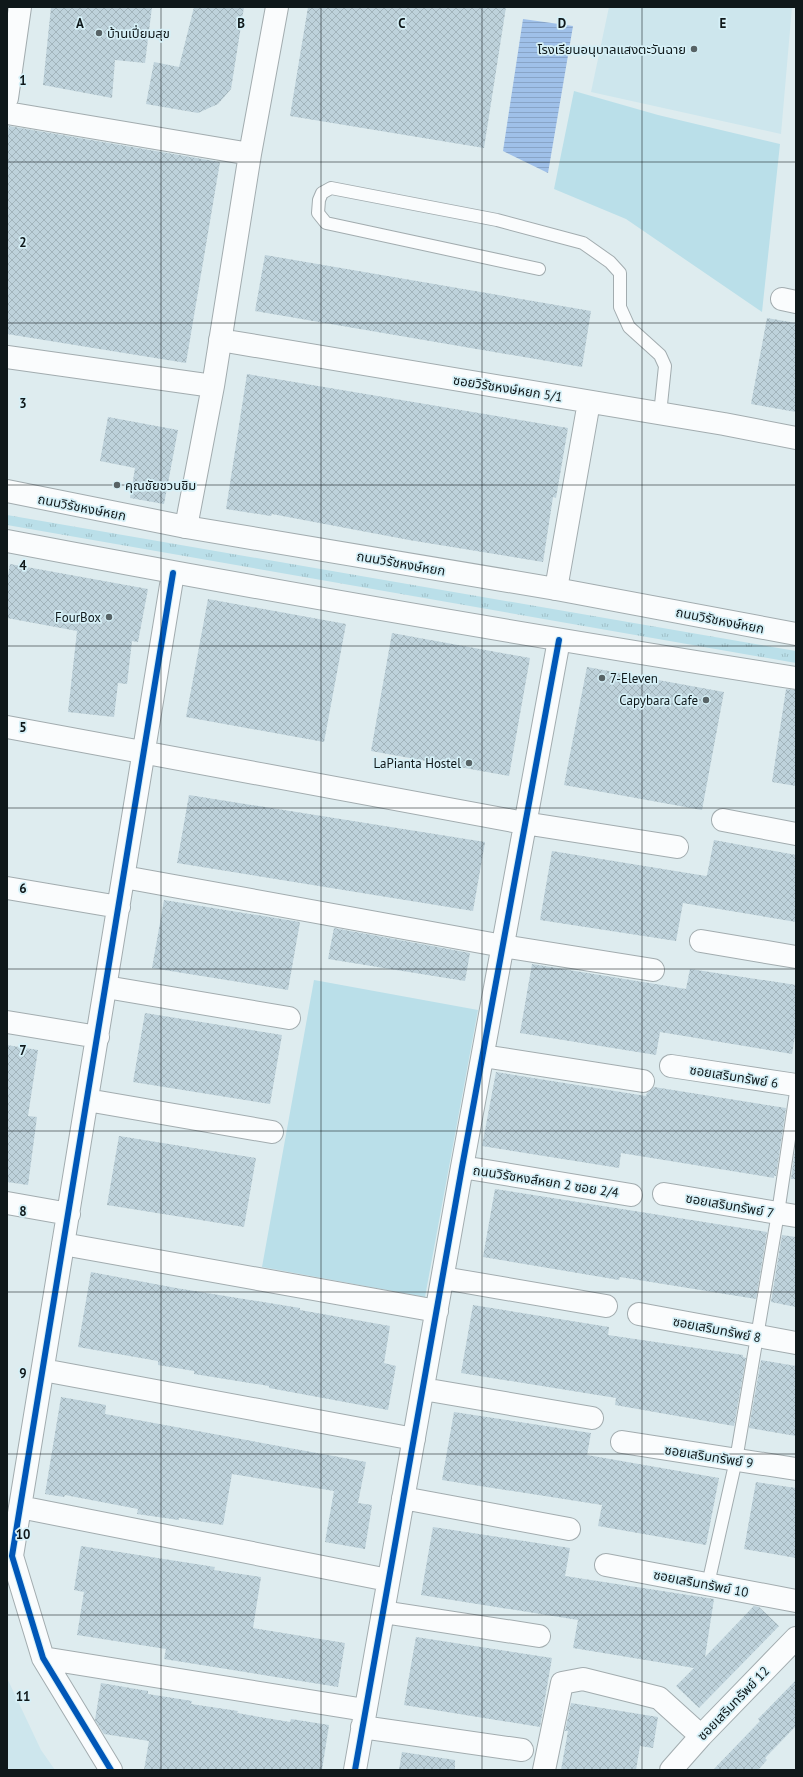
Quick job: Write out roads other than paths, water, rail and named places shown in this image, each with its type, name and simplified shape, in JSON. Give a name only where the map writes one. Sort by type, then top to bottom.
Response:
[{"type":"street","points":[[7,98],[20,7]]},
{"type":"street","points":[[186,527],[213,386],[250,154],[277,7]]},
{"type":"street","points":[[7,113],[250,154]]},
{"type":"street","name":"ซอยวิรัชหงษ์หยก 5/1","points":[[220,340],[796,438]]},
{"type":"street","points":[[7,357],[213,386]]},
{"type":"street","points":[[556,589],[589,402]]},
{"type":"street","name":"ถนนวิรัชหงษ์หยก","points":[[7,492],[186,527],[556,589],[796,634]]},
{"type":"street","points":[[7,541],[173,573],[558,640],[796,678]]},
{"type":"street","points":[[111,1770],[43,1658],[12,1556],[173,573]]},
{"type":"street","points":[[355,1770],[462,1167],[558,640]]},
{"type":"street","points":[[7,727],[524,824],[677,847]]},
{"type":"street","points":[[723,820],[796,834]]},
{"type":"street","points":[[124,877],[503,946],[653,970]]},
{"type":"street","points":[[7,888],[119,907]]},
{"type":"street","points":[[701,941],[796,957]]},
{"type":"street","points":[[106,988],[289,1018]]},
{"type":"street","points":[[7,1022],[98,1037]]},
{"type":"street","points":[[483,1056],[643,1081]]},
{"type":"street","name":"ซอยเสริมทรัพย์ 6","points":[[671,1066],[796,1085]]},
{"type":"street","points":[[87,1100],[272,1132]]},
{"type":"street","name":"ถนนวิรัชหงส์หยก 2 ซอย 2/4","points":[[462,1167],[631,1194]]},
{"type":"street","name":"ซอยเสริมทรัพย์ 7","points":[[664,1194],[787,1214]]},
{"type":"street","points":[[7,1203],[69,1214]]},
{"type":"street","points":[[63,1244],[437,1311]]},
{"type":"street","points":[[443,1278],[606,1306]]},
{"type":"street","name":"ซอยเสริมทรัพย์ 8","points":[[639,1314],[796,1343]]},
{"type":"street","points":[[43,1370],[414,1440]]},
{"type":"street","points":[[423,1388],[592,1418]]},
{"type":"street","name":"ซอยเสริมทรัพย์ 9","points":[[622,1442],[796,1470]]},
{"type":"street","points":[[403,1498],[569,1529]]},
{"type":"street","points":[[20,1507],[388,1580]]},
{"type":"street","name":"ซอยเสริมทรัพย์ 10","points":[[606,1565],[796,1601]]},
{"type":"street","points":[[383,1612],[539,1636]]},
{"type":"street","name":"ซอยเสริมทรัพย์ 12","points":[[671,1770],[701,1736],[796,1638]]},
{"type":"street","points":[[43,1658],[522,1750]]},
{"type":"street","points":[[544,1770],[562,1683],[583,1679],[659,1698],[701,1736]]},
{"type":"lane","points":[[539,269],[326,223],[318,213],[319,200],[322,193],[331,188],[497,220],[584,243],[610,262],[620,273],[620,307],[629,326],[660,355],[666,366],[660,414]]},
{"type":"lane","points":[[708,1584],[736,1460],[757,1336],[787,1214],[796,1092]]},
{"type":"water","points":[[523,19],[573,26],[548,173],[503,151]]},
{"type":"place","name":"บ้านเปี่ยมสุข","points":[[99,33]]},
{"type":"place","name":"โรงเรียนอนุบาลแสงตะวันฉาย","points":[[694,49]]},
{"type":"place","name":"คุณชัยชวนชิม","points":[[117,485]]},
{"type":"place","name":"FourBox","points":[[109,617]]},
{"type":"place","name":"7-Eleven","points":[[602,678]]},
{"type":"place","name":"Capybara Cafe","points":[[706,700]]},
{"type":"place","name":"LaPianta Hostel","points":[[469,763]]}]
